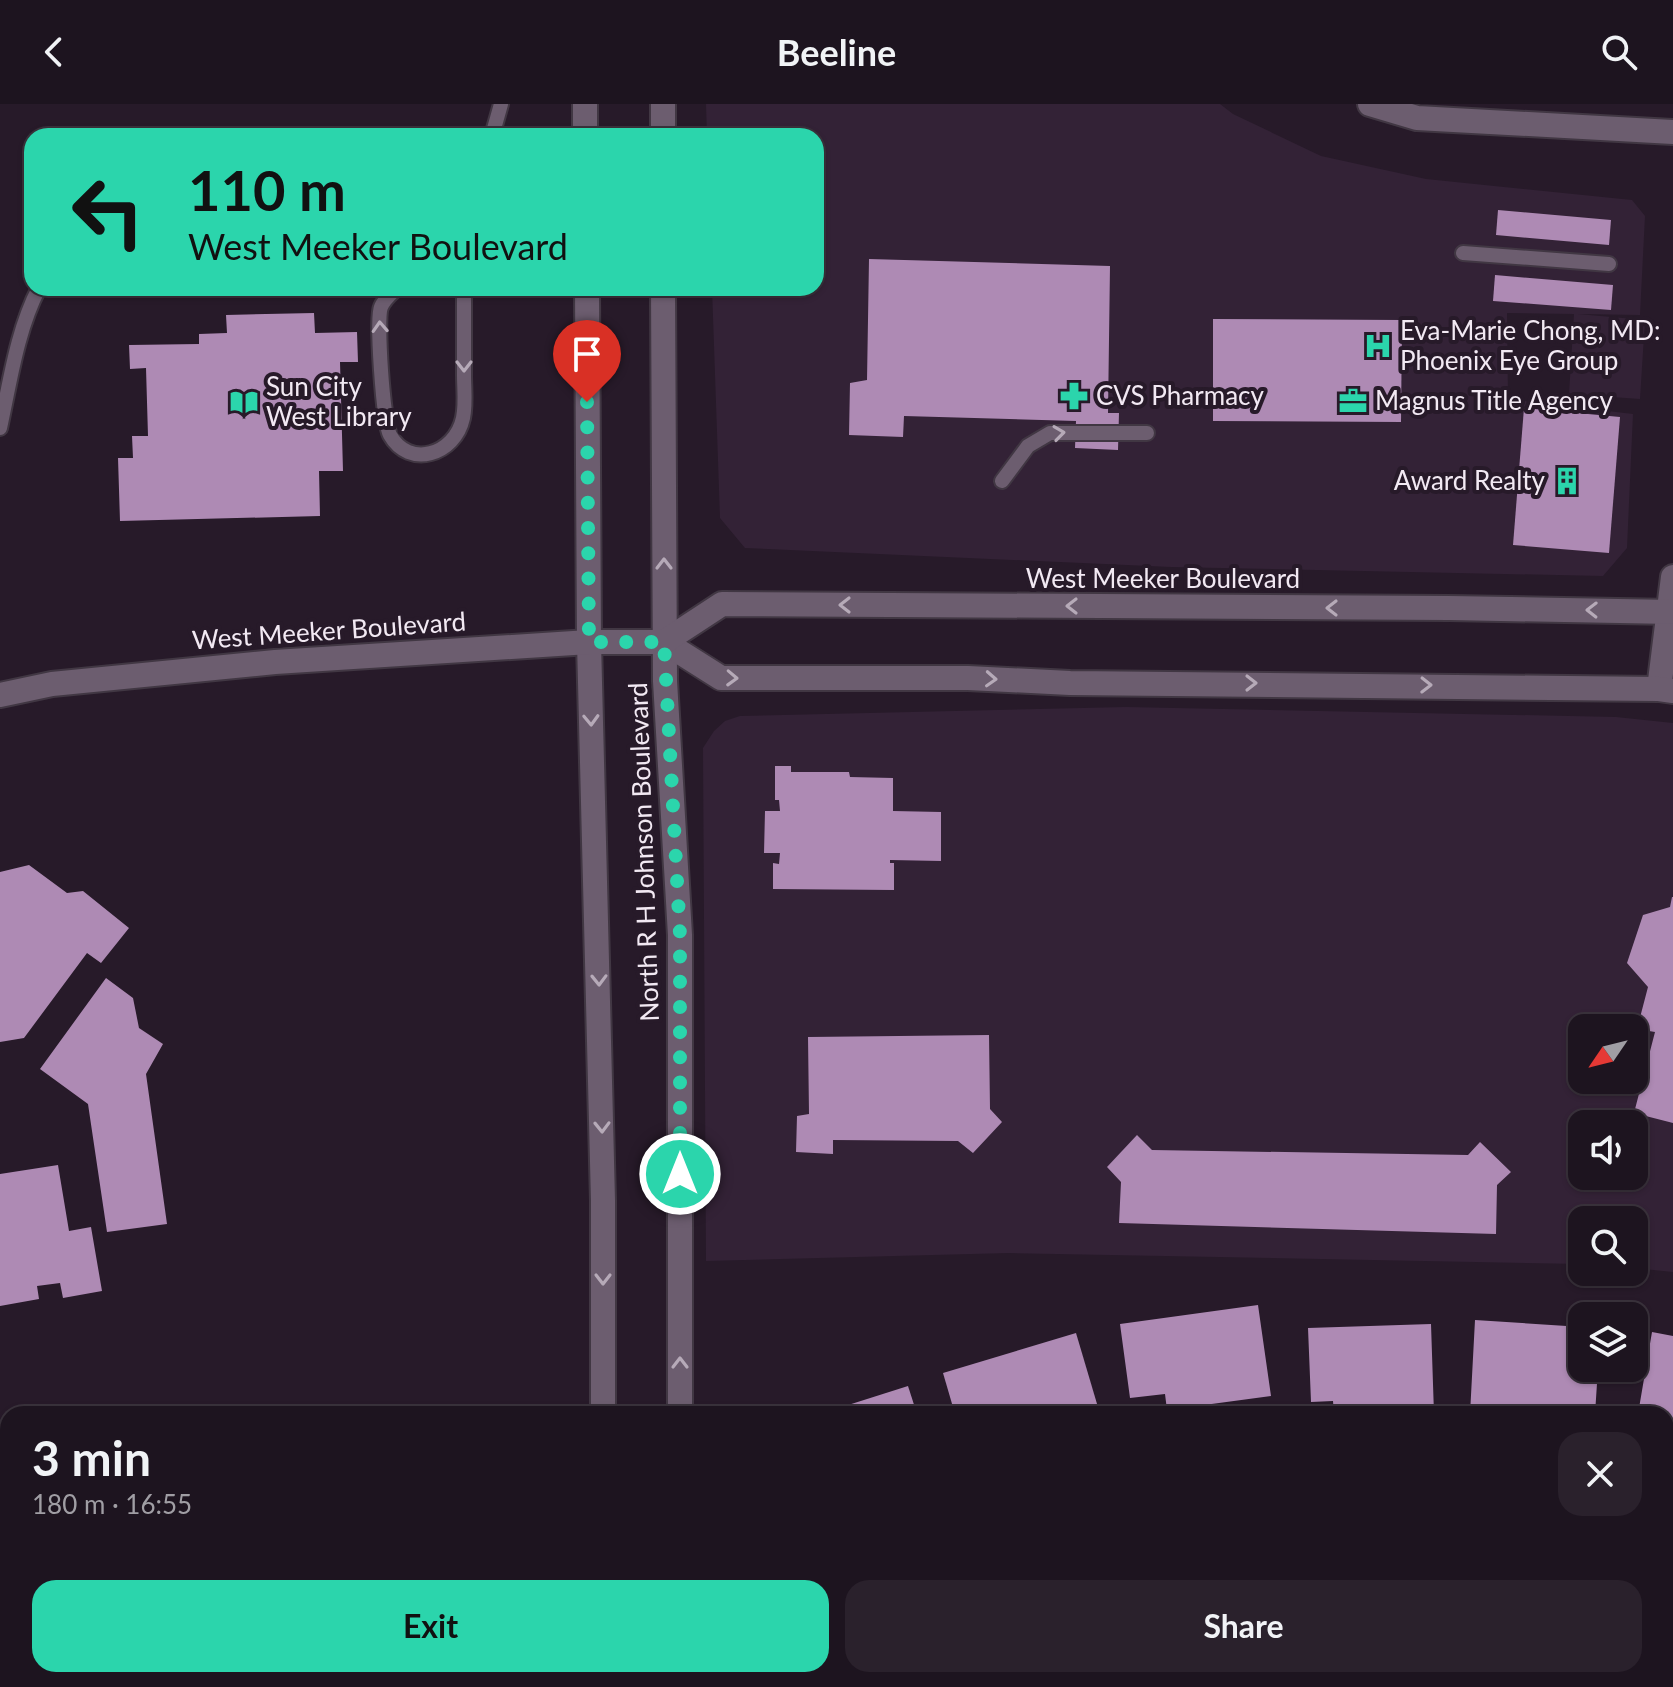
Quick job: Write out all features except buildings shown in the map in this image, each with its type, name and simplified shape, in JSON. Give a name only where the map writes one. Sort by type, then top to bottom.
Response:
[{"type":"main road","points":[[585,104],[585,128]]},
{"type":"main road","points":[[663,104],[663,128]]},
{"type":"main road","points":[[1370,104],[1417,118],[1673,132]]},
{"type":"main road","name":"North R H Johnson Boulevard","points":[[587,296],[589,642],[603,1201],[603,1406]]},
{"type":"main road","name":"North R H Johnson Boulevard","points":[[663,296],[664,642],[680,935],[680,1406]]},
{"type":"main road","points":[[664,642],[721,678],[968,678],[1070,683],[1666,690],[1673,577]]},
{"type":"main road","name":"West Meeker Boulevard","points":[[0,695],[52,684],[232,665],[589,642],[664,642],[722,604],[1671,612]]},
{"type":"lane","points":[[494,128],[501,104]]},
{"type":"lane","points":[[1463,253],[1609,264]]},
{"type":"lane","points":[[0,428],[13,364],[35,296]]},
{"type":"lane","points":[[390,296],[382,305],[379,317],[382,398],[391,436],[408,452],[429,454],[443,450],[452,442],[464,415],[464,296]]},
{"type":"lane","points":[[1002,481],[1028,446],[1050,433],[1147,433]]},
{"type":"shaded area","points":[[706,104],[1220,104],[1233,114],[1321,156],[1426,179],[1632,200],[1645,216],[1640,315],[1578,314],[1645,320],[1640,399],[1569,394],[1574,314],[1507,313],[1508,399],[1633,414],[1627,548],[1603,576],[1171,567],[745,548],[720,518],[712,296],[824,296],[824,128],[707,128]]},
{"type":"shaded area","points":[[1126,707],[1616,717],[1673,723],[1673,1272],[1648,1269],[1648,1206],[1568,1206],[1568,1264],[1009,1253],[706,1261],[703,748],[725,721],[740,716]]},
{"type":"place","name":"Eva-Marie Chong, MD: Phoenix Eye Group","points":[[1378,346]]},
{"type":"place","name":"CVS Pharmacy","points":[[1074,396]]},
{"type":"place","name":"Magnus Title Agency","points":[[1353,401]]},
{"type":"place","name":"Sun City West Library","points":[[244,402]]},
{"type":"place","name":"Award Realty","points":[[1567,481]]},
{"type":"route","points":[[587,402],[589,642],[664,642],[680,935],[680,1174]]}]
